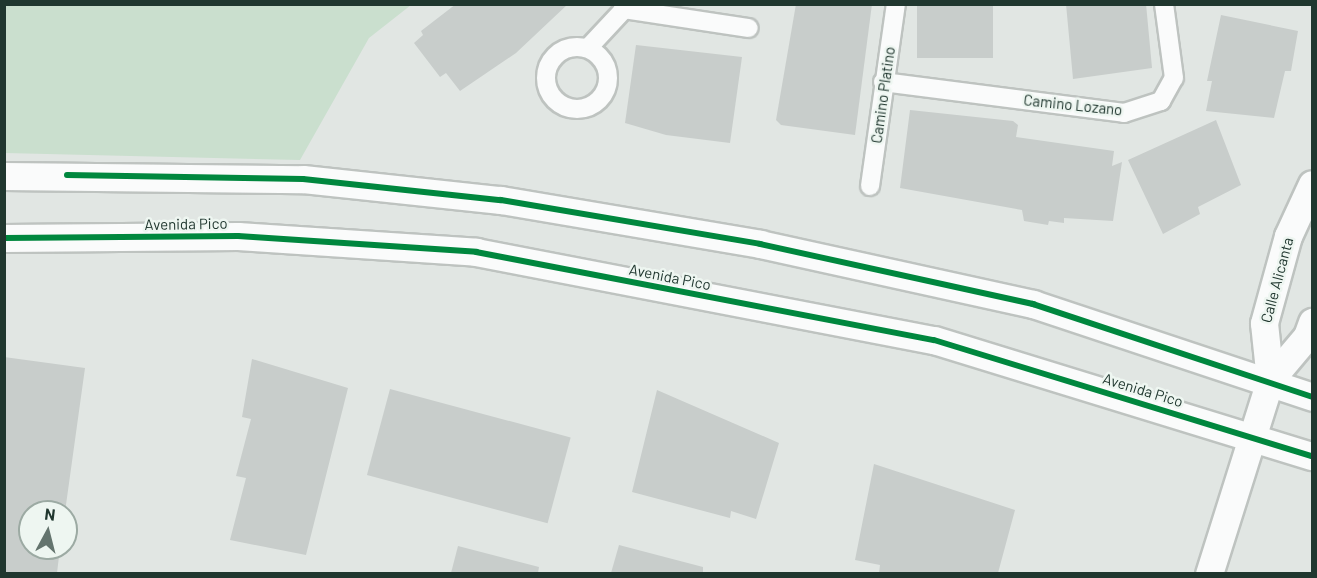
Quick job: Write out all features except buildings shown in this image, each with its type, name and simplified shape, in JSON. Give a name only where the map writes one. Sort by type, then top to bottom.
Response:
[{"type":"main road","points":[[4,176],[303,179],[501,200],[760,244],[1033,304],[1270,380],[1312,397]]},
{"type":"main road","name":"Calle Alicanta","points":[[1270,380],[1264,323],[1288,236],[1312,184]]},
{"type":"main road","name":"Avenida Pico","points":[[4,238],[238,236],[476,252],[934,340],[1252,435],[1312,456]]},
{"type":"main road","name":"Calle Alicanta","points":[[1209,573],[1270,380],[1307,336],[1312,322]]},
{"type":"street","name":"Camino Platino","points":[[870,186],[896,4]]},
{"type":"street","name":"Camino Lozano","points":[[884,82],[1124,113],[1161,101],[1174,78],[1164,4]]},
{"type":"street","points":[[588,48],[626,7],[749,28]]},
{"type":"green space","points":[[5,4],[411,5],[369,38],[300,160],[5,153]]},
{"type":"cycle path","points":[[67,175],[303,179],[501,200],[760,244],[1033,304],[1312,397]]},
{"type":"cycle path","points":[[4,238],[238,236],[476,252],[934,340],[1312,456]]}]
